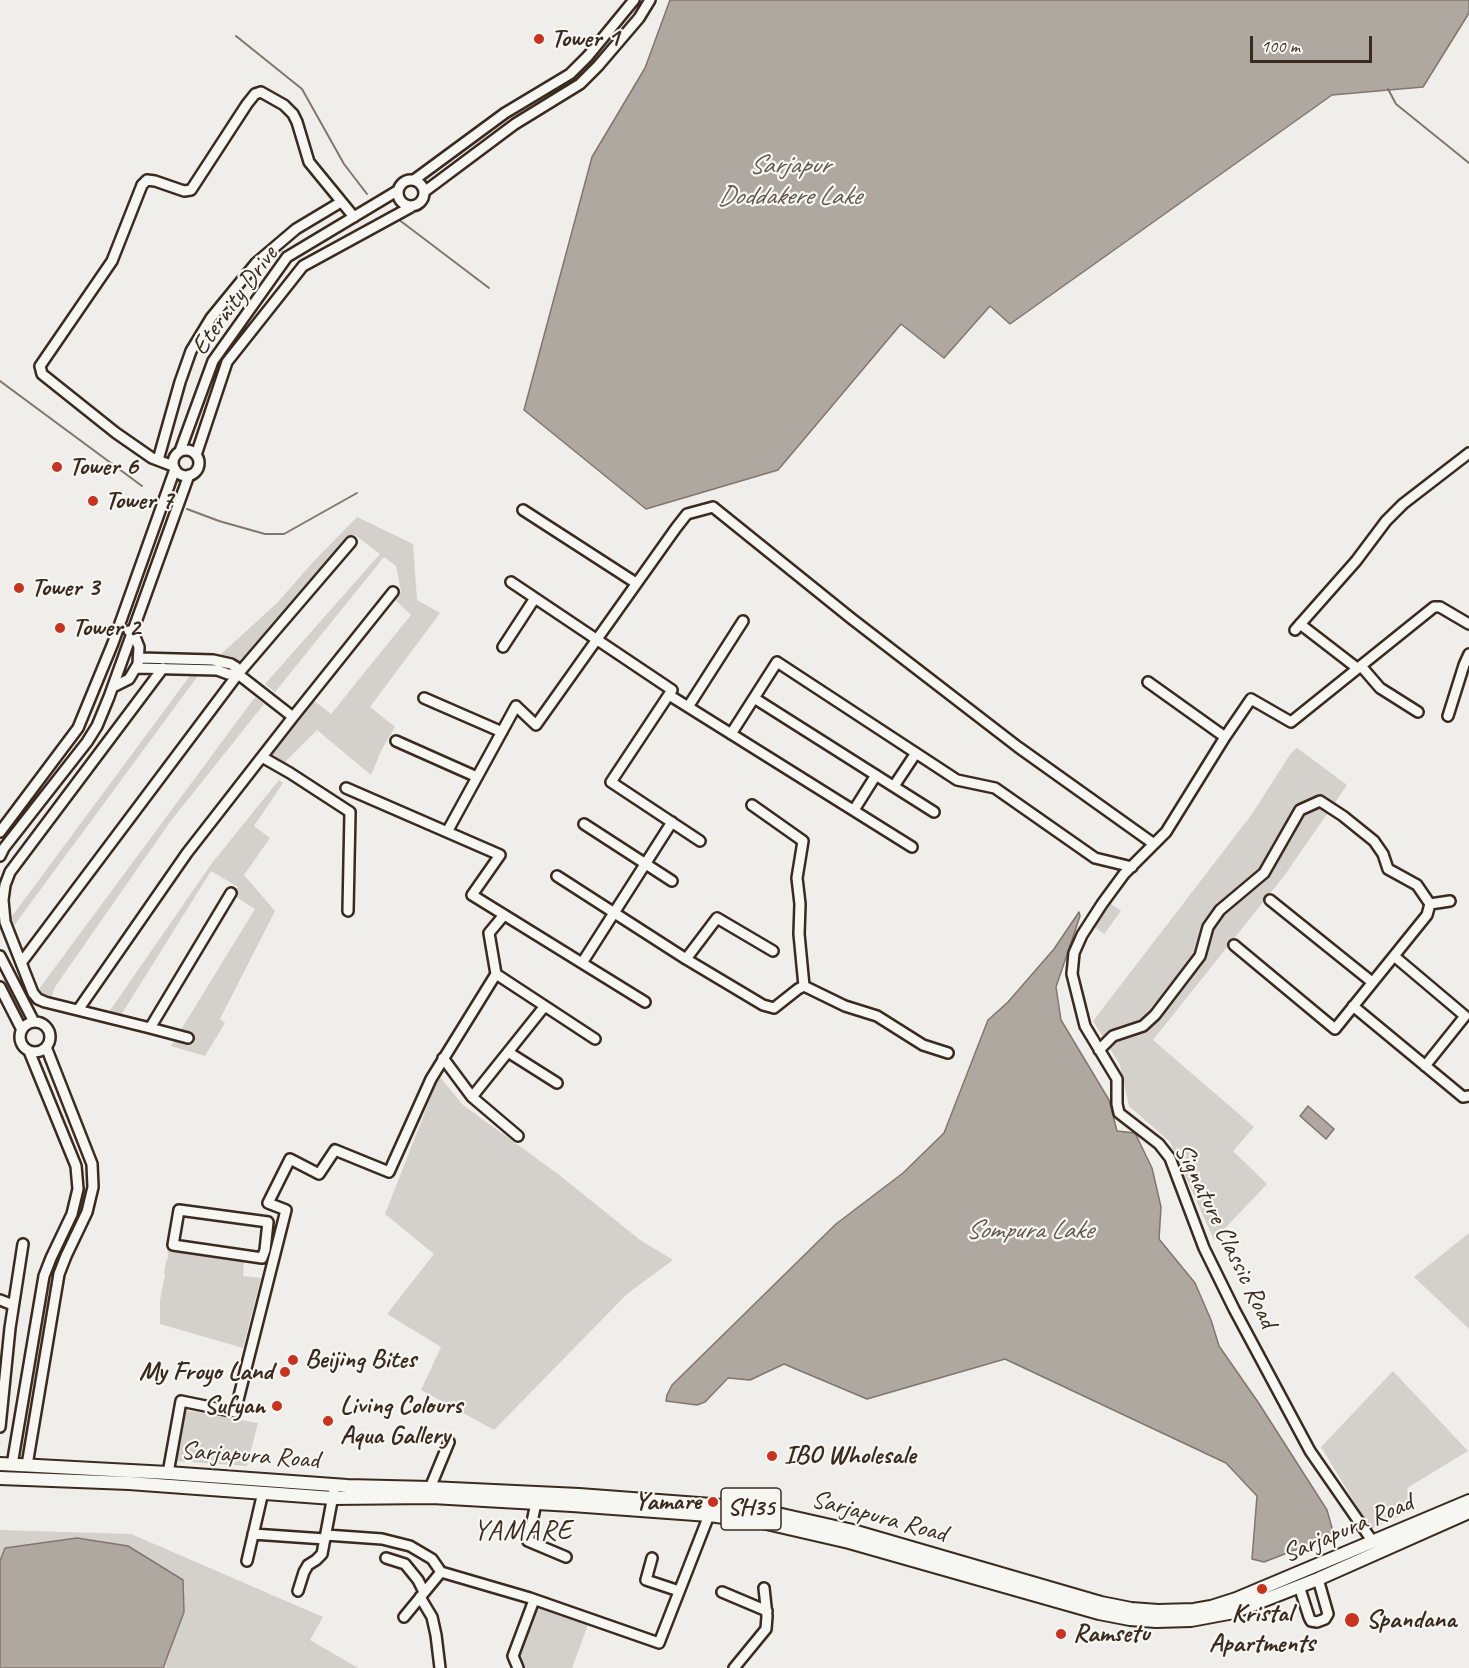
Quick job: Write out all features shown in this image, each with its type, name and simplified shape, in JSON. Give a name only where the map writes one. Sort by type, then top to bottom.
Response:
[{"type":"main road","name":"Sarjapura Road","points":[[6,1464],[168,1473],[334,1491],[536,1503],[764,1511],[842,1528],[950,1564],[1101,1603],[1158,1611],[1211,1607],[1274,1590],[1299,1586],[1318,1579],[1440,1519],[1469,1501]]},
{"type":"main road","name":"Sarjapura Road","points":[[0,1478],[129,1483],[263,1492],[430,1488],[579,1495],[711,1510]]},
{"type":"main road","name":"Sarjapura Road","points":[[1274,1590],[1372,1542],[1440,1519],[1469,1512]]},
{"type":"street","name":"Eternity Drive","points":[[0,832],[78,728],[119,628],[174,467],[174,457],[180,451],[213,361],[287,256],[398,191],[402,183],[414,180],[505,113],[570,74],[588,56],[634,0]]},
{"type":"street","name":"Eternity Drive","points":[[0,856],[97,726],[189,475],[198,467],[196,455],[227,362],[303,266],[415,206],[422,201],[424,192],[515,124],[580,84],[639,18],[650,0]]},
{"type":"street","points":[[189,475],[181,475],[174,467],[147,456],[42,374],[40,366],[112,261],[142,185],[147,180],[184,191],[191,190],[247,104],[255,94],[261,92],[284,105],[293,114],[309,162],[354,217]]},
{"type":"street","points":[[414,180],[421,184],[424,192]]},
{"type":"street","points":[[398,191],[399,200],[411,207]]},
{"type":"street","points":[[158,460],[191,351],[211,318],[256,263],[296,229],[341,202]]},
{"type":"street","points":[[265,288],[276,300]]},
{"type":"street","points":[[180,451],[189,450],[196,455]]},
{"type":"street","points":[[1418,712],[1380,688],[1359,667],[1298,627],[1356,561],[1386,521],[1469,453]]},
{"type":"street","points":[[447,832],[516,705],[536,725],[687,514],[713,507],[1008,740],[1154,844]]},
{"type":"street","points":[[523,510],[636,583]]},
{"type":"street","points":[[21,963],[238,675],[351,542]]},
{"type":"street","points":[[511,582],[672,690],[611,782],[700,841]]},
{"type":"street","points":[[78,1010],[187,853],[393,592]]},
{"type":"street","points":[[503,647],[535,598]]},
{"type":"street","points":[[1359,667],[1434,607],[1440,607],[1469,624]]},
{"type":"street","points":[[688,707],[743,621]]},
{"type":"street","points":[[113,687],[129,679],[138,663],[138,642],[132,632],[119,628]]},
{"type":"street","points":[[1448,716],[1469,654]]},
{"type":"street","points":[[138,663],[219,660],[236,667],[238,675]]},
{"type":"street","points":[[731,734],[777,662],[957,780],[995,788],[1095,858],[1132,867]]},
{"type":"street","points":[[138,663],[163,668],[217,670],[238,675],[293,717]]},
{"type":"street","name":"Signature Classic Road","points":[[1359,667],[1292,722],[1251,699],[1166,832],[1132,867],[1102,904],[1082,935],[1074,953],[1072,974],[1085,1026],[1117,1078],[1119,1113],[1159,1144],[1170,1158],[1204,1248],[1234,1309],[1310,1451],[1372,1542]]},
{"type":"street","points":[[163,668],[10,872],[3,892],[3,907],[5,922],[33,993],[38,999],[188,1038]]},
{"type":"street","points":[[1459,681],[1469,684]]},
{"type":"street","points":[[1148,682],[1225,737]]},
{"type":"street","points":[[669,694],[912,847]]},
{"type":"street","points":[[424,698],[502,732]]},
{"type":"street","points":[[754,698],[934,812]]},
{"type":"street","points":[[396,741],[477,777]]},
{"type":"street","points":[[894,786],[916,753]]},
{"type":"street","points":[[262,757],[350,812],[348,911]]},
{"type":"street","points":[[854,810],[876,775]]},
{"type":"street","points":[[346,788],[500,855],[472,895],[645,1002]]},
{"type":"street","points":[[1099,1050],[1113,1036],[1143,1026],[1155,1016],[1200,956],[1208,927],[1220,910],[1264,873],[1300,810],[1320,801],[1374,841],[1383,854],[1388,869],[1417,885],[1430,904],[1427,915],[1335,1029],[1234,945]]},
{"type":"street","points":[[752,805],[803,841],[797,878],[804,986]]},
{"type":"street","points":[[582,963],[672,822]]},
{"type":"street","points":[[584,824],[672,881]]},
{"type":"street","points":[[557,876],[686,959],[763,1005],[774,1008],[798,988],[804,986],[845,1006],[877,1016],[923,1045],[948,1053]]},
{"type":"street","points":[[150,1028],[231,893]]},
{"type":"street","points":[[1270,900],[1372,982]]},
{"type":"street","points":[[1430,904],[1450,901]]},
{"type":"street","points":[[168,1473],[181,1401],[235,1412],[286,1210],[268,1203],[290,1159],[319,1174],[335,1150],[389,1172],[431,1078],[496,974],[489,933],[504,915]]},
{"type":"street","points":[[686,959],[717,918],[773,951]]},
{"type":"street","points":[[0,956],[34,1022]]},
{"type":"street","points":[[1394,956],[1465,1016],[1425,1066]]},
{"type":"street","points":[[496,974],[595,1039]]},
{"type":"street","points":[[0,987],[22,1030]]},
{"type":"street","points":[[1353,1006],[1463,1096],[1469,1096]]},
{"type":"street","points":[[472,1097],[544,1007]]},
{"type":"street","points":[[6,1464],[44,1276],[72,1214],[78,1189],[76,1166],[29,1051],[20,1040],[22,1030],[29,1023],[44,1024],[50,1038],[46,1047],[38,1052],[29,1051]]},
{"type":"street","points":[[27,1465],[59,1274],[87,1212],[93,1186],[92,1164],[46,1047]]},
{"type":"street","points":[[508,1052],[557,1083]]},
{"type":"street","points":[[443,1058],[472,1097],[518,1136]]},
{"type":"street","points":[[178,1210],[268,1222],[266,1239],[262,1258],[172,1245],[178,1210]]},
{"type":"street","points":[[266,1239],[278,1241]]},
{"type":"street","points":[[0,1427],[13,1305],[23,1244]]},
{"type":"street","points":[[0,1300],[13,1305]]},
{"type":"street","points":[[430,1488],[449,1442]]},
{"type":"street","points":[[298,1591],[308,1564],[322,1554],[334,1491]]},
{"type":"street","points":[[247,1562],[263,1492]]},
{"type":"street","points":[[536,1503],[528,1541],[566,1557]]},
{"type":"street","points":[[253,1534],[382,1539],[410,1546],[432,1559],[441,1572],[534,1600],[659,1643],[711,1510]]},
{"type":"street","points":[[386,1558],[405,1564],[418,1580],[432,1617],[440,1668]]},
{"type":"street","points":[[652,1558],[646,1580],[679,1592]]},
{"type":"street","points":[[404,1617],[441,1572]]},
{"type":"street","points":[[1299,1586],[1309,1617],[1311,1621],[1317,1622],[1325,1619],[1328,1614],[1318,1579]]},
{"type":"street","points":[[734,1668],[766,1629],[767,1611],[764,1588]]},
{"type":"street","points":[[722,1592],[767,1611]]},
{"type":"street","points":[[518,1668],[513,1656],[534,1600]]},
{"type":"shaded area","points":[[357,517],[413,544],[417,600],[440,613],[370,707],[395,727],[371,775],[317,730],[284,763],[271,756],[313,700],[331,714],[411,615],[394,599],[401,591],[396,566],[384,557],[275,692],[265,684],[380,554],[355,535],[240,665],[219,656],[277,603]]},
{"type":"shaded area","points":[[192,673],[200,673],[13,927],[10,919]]},
{"type":"shaded area","points":[[255,697],[264,704],[170,822],[55,987],[51,998],[44,996],[39,989]]},
{"type":"shaded area","points":[[1297,748],[1347,785],[1284,876],[1153,1040],[1254,1127],[1233,1151],[1267,1184],[1214,1240],[1170,1142],[1129,1106],[1120,1065],[1093,1021],[1252,814],[1291,753]]},
{"type":"shaded area","points":[[279,780],[283,783],[254,826],[270,838],[244,875],[275,911],[220,1019],[225,1023],[205,1056],[171,1046],[255,909],[233,895],[238,887],[211,871],[121,1015],[109,1012],[212,863]]},
{"type":"shaded area","points":[[1110,903],[1121,911],[1104,934],[1093,926]]},
{"type":"shaded area","points":[[439,1076],[463,1105],[558,1174],[640,1240],[673,1260],[627,1294],[494,1430],[421,1390],[441,1347],[387,1314],[434,1254],[385,1214]]},
{"type":"shaded area","points":[[1469,1233],[1469,1329],[1414,1277]]},
{"type":"shaded area","points":[[167,1247],[244,1258],[243,1276],[261,1278],[243,1348],[160,1324],[160,1300],[168,1257]]},
{"type":"shaded area","points":[[1393,1371],[1468,1451],[1407,1488],[1415,1509],[1371,1529],[1321,1447]]},
{"type":"shaded area","points":[[184,1410],[258,1423],[247,1466],[176,1461]]},
{"type":"shaded area","points":[[0,1530],[131,1534],[323,1617],[310,1640],[358,1668],[0,1668]]},
{"type":"shaded area","points":[[535,1605],[542,1605],[589,1622],[572,1668],[523,1668],[518,1660]]},
{"type":"water","name":"Sarjapur Doddakere Lake","points":[[670,0],[1469,0],[1469,13],[1423,87],[1332,95],[1010,324],[990,306],[944,358],[901,324],[778,470],[646,509],[524,410],[592,157],[645,68]]},
{"type":"water","name":"Sompura Lake","points":[[1079,912],[1080,916],[1056,987],[1061,1020],[1109,1100],[1117,1131],[1135,1133],[1152,1168],[1161,1207],[1159,1239],[1195,1283],[1219,1346],[1327,1510],[1334,1535],[1264,1562],[1252,1559],[1257,1496],[1226,1463],[1005,1359],[867,1399],[784,1364],[750,1380],[728,1378],[705,1402],[697,1405],[666,1401],[672,1385],[836,1224],[903,1173],[944,1133],[988,1020],[1008,1002],[1054,949]]},
{"type":"water","points":[[1308,1106],[1334,1129],[1326,1139],[1300,1116]]},
{"type":"water","points":[[77,1538],[128,1546],[183,1580],[184,1612],[163,1668],[0,1668],[0,1561],[5,1548]]},
{"type":"waterway","points":[[236,36],[302,89],[344,164],[367,194]]},
{"type":"waterway","points":[[1388,89],[1396,104],[1469,163]]},
{"type":"waterway","points":[[398,219],[489,288]]},
{"type":"waterway","points":[[0,381],[142,486]]},
{"type":"waterway","points":[[187,509],[265,534],[284,534],[357,493]]},
{"type":"place","name":"Tower 1","points":[[539,39]]},
{"type":"place","name":"Tower 6","points":[[57,467]]},
{"type":"place","name":"Tower 7","points":[[93,501]]},
{"type":"place","name":"Tower 3","points":[[19,588]]},
{"type":"place","name":"Tower 2","points":[[60,628]]},
{"type":"place","name":"Beijing Bites","points":[[293,1360]]},
{"type":"place","name":"My Froyo Land","points":[[285,1372]]},
{"type":"place","name":"Sufyan","points":[[277,1406]]},
{"type":"place","name":"Living Colours Aqua Gallery","points":[[328,1421]]},
{"type":"place","name":"IBO Wholesale","points":[[772,1456]]},
{"type":"place","name":"Yamare","points":[[713,1502]]},
{"type":"place","name":"Kristal Apartments","points":[[1262,1589]]},
{"type":"place","name":"Spandana","points":[[1352,1620]]},
{"type":"place","name":"Ramsetu","points":[[1061,1634]]},
{"type":"district","name":"YAMARE","points":[[523,1532]]}]
